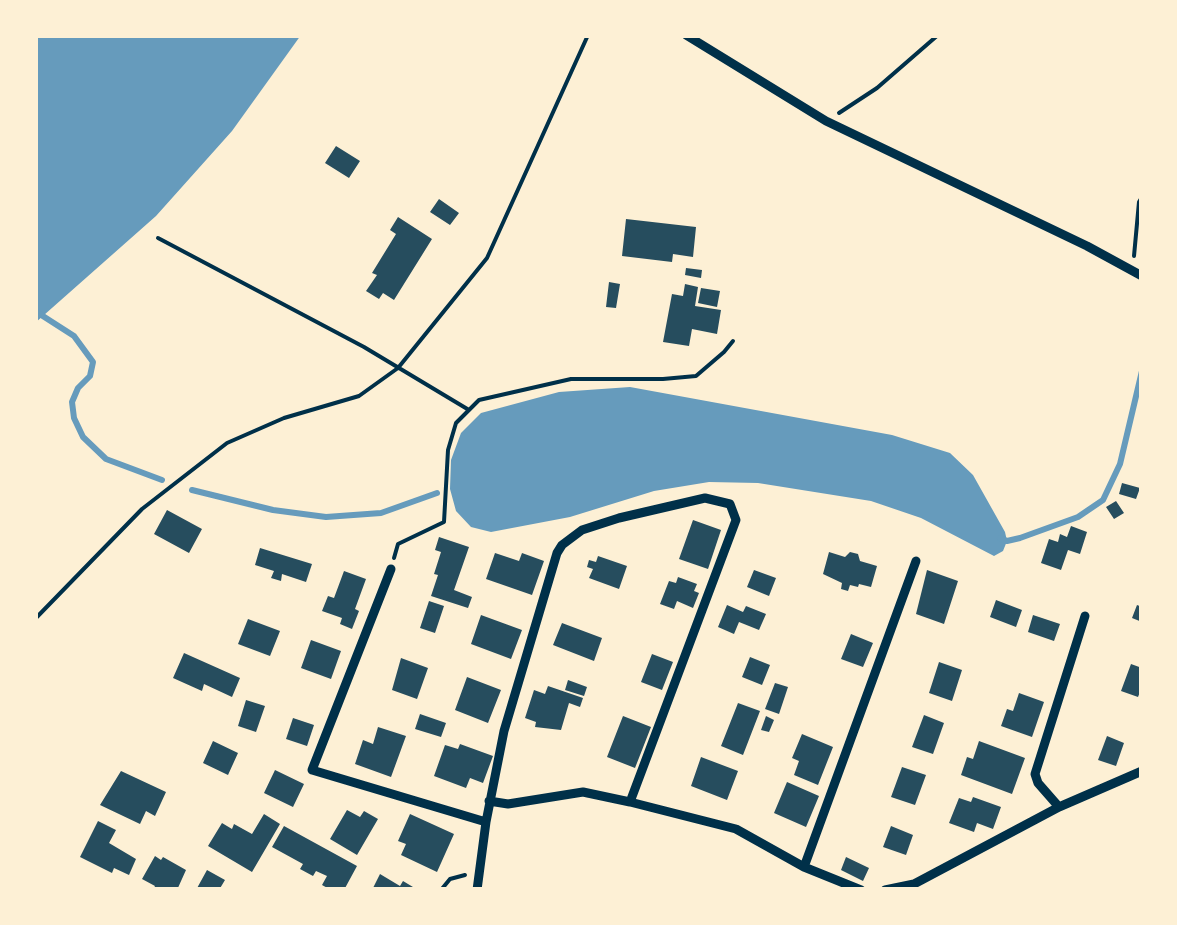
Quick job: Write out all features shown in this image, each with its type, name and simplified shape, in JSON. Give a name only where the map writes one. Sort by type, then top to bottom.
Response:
[{"type":"street","points":[[686,35],[826,121],[1137,273]]},
{"type":"street","points":[[478,890],[489,802],[504,731],[556,554],[582,530],[619,518],[704,498],[730,504],[736,520],[630,802]]},
{"type":"street","points":[[804,867],[916,561]]},
{"type":"street","points":[[391,569],[312,770],[486,822]]},
{"type":"street","points":[[1059,807],[1035,774],[1086,616]]},
{"type":"street","points":[[885,890],[914,884],[1059,807],[1142,770]]},
{"type":"street","points":[[489,802],[508,804],[583,792],[630,802],[736,829],[804,867],[861,890]]},
{"type":"path","points":[[35,619],[142,509],[227,444],[284,418],[359,396],[398,368],[487,258],[588,35]]},
{"type":"path","points":[[826,121],[877,88],[938,35]]},
{"type":"path","points":[[1137,273],[1142,196]]},
{"type":"path","points":[[158,238],[469,410]]},
{"type":"path","points":[[391,569],[398,544],[444,522],[448,450],[456,423],[479,400],[571,379],[696,376],[733,341]]},
{"type":"path","points":[[441,890],[450,879],[477,876]]},
{"type":"water","points":[[35,35],[301,35],[232,131],[156,216],[35,323]]},
{"type":"water","points":[[630,387],[892,435],[950,453],[973,475],[1005,532],[1003,551],[994,556],[921,518],[871,501],[758,483],[709,482],[654,491],[570,517],[491,532],[471,527],[456,511],[450,489],[451,460],[461,433],[481,413],[559,392]]},
{"type":"building","points":[[336,146],[360,161],[349,178],[325,163]]},
{"type":"building","points":[[439,199],[459,213],[450,225],[430,212]]},
{"type":"building","points":[[398,217],[432,239],[394,300],[383,293],[379,299],[366,291],[377,275],[372,273],[396,234],[390,230]]},
{"type":"building","points":[[626,219],[696,227],[693,257],[673,254],[672,262],[622,256]]},
{"type":"building","points":[[686,268],[702,270],[701,278],[685,275]]},
{"type":"building","points":[[609,282],[620,284],[616,308],[606,307]]},
{"type":"building","points":[[685,284],[698,287],[695,306],[721,310],[717,334],[692,329],[689,346],[663,342],[672,294],[683,296]]},
{"type":"building","points":[[701,288],[720,291],[717,307],[698,303]]},
{"type":"building","points":[[1122,483],[1140,488],[1136,499],[1119,494]]},
{"type":"building","points":[[1116,501],[1124,513],[1114,519],[1106,507]]},
{"type":"building","points":[[167,510],[202,529],[189,553],[154,534]]},
{"type":"building","points":[[693,520],[721,530],[708,569],[679,559]]},
{"type":"building","points":[[1071,526],[1087,532],[1080,554],[1068,550],[1061,570],[1041,563],[1049,539],[1058,542],[1060,534],[1067,537]]},
{"type":"building","points":[[439,537],[469,547],[454,590],[472,597],[468,608],[431,596],[438,575],[434,574],[441,552],[435,550]]},
{"type":"building","points":[[260,548],[312,564],[306,582],[282,574],[281,581],[271,578],[274,571],[255,565]]},
{"type":"building","points":[[829,552],[845,557],[850,552],[858,554],[860,561],[877,566],[871,587],[850,585],[848,591],[841,589],[842,583],[823,574]]},
{"type":"building","points":[[495,553],[519,561],[522,553],[544,561],[532,595],[486,579]]},
{"type":"building","points":[[598,556],[627,566],[619,589],[589,578],[593,569],[587,567],[589,560],[596,562]]},
{"type":"building","points":[[754,570],[776,578],[769,596],[747,587]]},
{"type":"building","points":[[927,570],[958,581],[944,624],[916,614]]},
{"type":"building","points":[[344,571],[366,579],[352,629],[340,624],[342,618],[322,611],[328,596],[334,598]]},
{"type":"building","points":[[678,577],[697,584],[694,591],[699,593],[693,608],[677,601],[674,609],[660,604],[669,581],[676,583]]},
{"type":"building","points":[[996,600],[1022,610],[1016,627],[990,617]]},
{"type":"building","points":[[429,601],[444,606],[435,633],[420,628]]},
{"type":"building","points":[[727,605],[743,612],[746,606],[766,614],[759,630],[739,622],[734,634],[718,627]]},
{"type":"building","points":[[1137,605],[1142,607],[1142,622],[1132,618]]},
{"type":"building","points":[[481,615],[522,630],[511,659],[471,644]]},
{"type":"building","points":[[1033,615],[1060,624],[1054,641],[1028,632]]},
{"type":"building","points":[[248,619],[280,631],[270,656],[238,644]]},
{"type":"building","points":[[562,623],[602,638],[594,661],[553,645]]},
{"type":"building","points":[[851,634],[873,643],[863,667],[841,659]]},
{"type":"building","points":[[311,640],[341,651],[331,679],[301,668]]},
{"type":"building","points":[[184,653],[240,678],[232,697],[204,684],[202,691],[173,678]]},
{"type":"building","points":[[652,654],[673,662],[662,690],[641,682]]},
{"type":"building","points":[[750,657],[770,665],[762,685],[742,677]]},
{"type":"building","points":[[401,658],[428,668],[417,699],[392,690]]},
{"type":"building","points":[[939,662],[962,670],[952,701],[929,693]]},
{"type":"building","points":[[1131,664],[1142,668],[1138,697],[1121,691]]},
{"type":"building","points":[[467,677],[501,690],[488,723],[455,710]]},
{"type":"building","points":[[568,680],[587,687],[584,696],[565,690]]},
{"type":"building","points":[[775,683],[788,687],[779,714],[765,709]]},
{"type":"building","points":[[548,686],[583,698],[580,707],[569,703],[561,730],[535,727],[536,722],[525,718],[534,690],[545,694]]},
{"type":"building","points":[[1019,693],[1044,702],[1032,737],[1001,726],[1007,709],[1013,711]]},
{"type":"building","points":[[246,700],[265,706],[256,732],[238,726]]},
{"type":"building","points":[[738,703],[760,711],[743,755],[721,746]]},
{"type":"building","points":[[420,714],[446,723],[441,737],[415,729]]},
{"type":"building","points":[[924,715],[944,723],[933,754],[912,747]]},
{"type":"building","points":[[623,716],[651,727],[635,768],[607,757]]},
{"type":"building","points":[[766,716],[774,720],[769,732],[761,730]]},
{"type":"building","points":[[293,718],[314,725],[307,746],[286,739]]},
{"type":"building","points":[[378,727],[406,736],[391,777],[355,764],[363,740],[373,744]]},
{"type":"building","points":[[802,734],[833,747],[818,785],[794,775],[799,761],[792,758]]},
{"type":"building","points":[[1107,736],[1124,743],[1116,766],[1098,760]]},
{"type":"building","points":[[213,741],[238,753],[228,775],[203,763]]},
{"type":"building","points":[[979,741],[1025,758],[1012,794],[961,775],[967,757],[973,759]]},
{"type":"building","points":[[460,744],[493,756],[483,783],[470,778],[466,788],[434,776],[445,745],[458,749]]},
{"type":"building","points":[[701,757],[738,771],[727,800],[691,786]]},
{"type":"building","points":[[902,767],[926,775],[915,805],[891,797]]},
{"type":"building","points":[[275,770],[304,784],[293,807],[264,793]]},
{"type":"building","points":[[121,771],[166,792],[155,816],[146,811],[140,824],[100,805]]},
{"type":"building","points":[[787,782],[819,796],[806,827],[774,813]]},
{"type":"building","points":[[973,797],[1001,807],[993,829],[977,823],[974,832],[949,823],[959,798],[971,802]]},
{"type":"building","points":[[347,810],[360,817],[364,811],[378,819],[357,855],[330,839]]},
{"type":"building","points":[[264,814],[280,824],[252,872],[208,846],[222,823],[232,829],[234,824],[252,834]]},
{"type":"building","points":[[410,814],[454,834],[437,872],[401,855],[406,844],[398,841]]},
{"type":"building","points":[[98,821],[116,830],[109,843],[136,859],[129,875],[114,868],[112,873],[80,857]]},
{"type":"building","points":[[284,826],[357,866],[344,890],[322,885],[327,876],[316,871],[313,876],[300,869],[303,864],[272,847]]},
{"type":"building","points":[[891,826],[913,835],[906,855],[883,847]]},
{"type":"building","points":[[155,856],[186,870],[177,890],[153,890],[155,886],[142,879]]},
{"type":"building","points":[[846,857],[869,868],[863,881],[841,870]]},
{"type":"building","points":[[207,870],[225,880],[219,890],[196,890]]},
{"type":"building","points":[[380,874],[400,886],[403,881],[418,890],[372,890]]},
{"type":"waterway","points":[[35,311],[74,336],[93,362],[90,376],[78,388],[72,402],[83,437],[106,459],[162,480]]},
{"type":"waterway","points":[[1000,538],[1020,538],[1078,517],[1103,500],[1120,464],[1142,371]]},
{"type":"waterway","points":[[192,490],[273,510],[326,517],[381,513],[437,493]]}]
